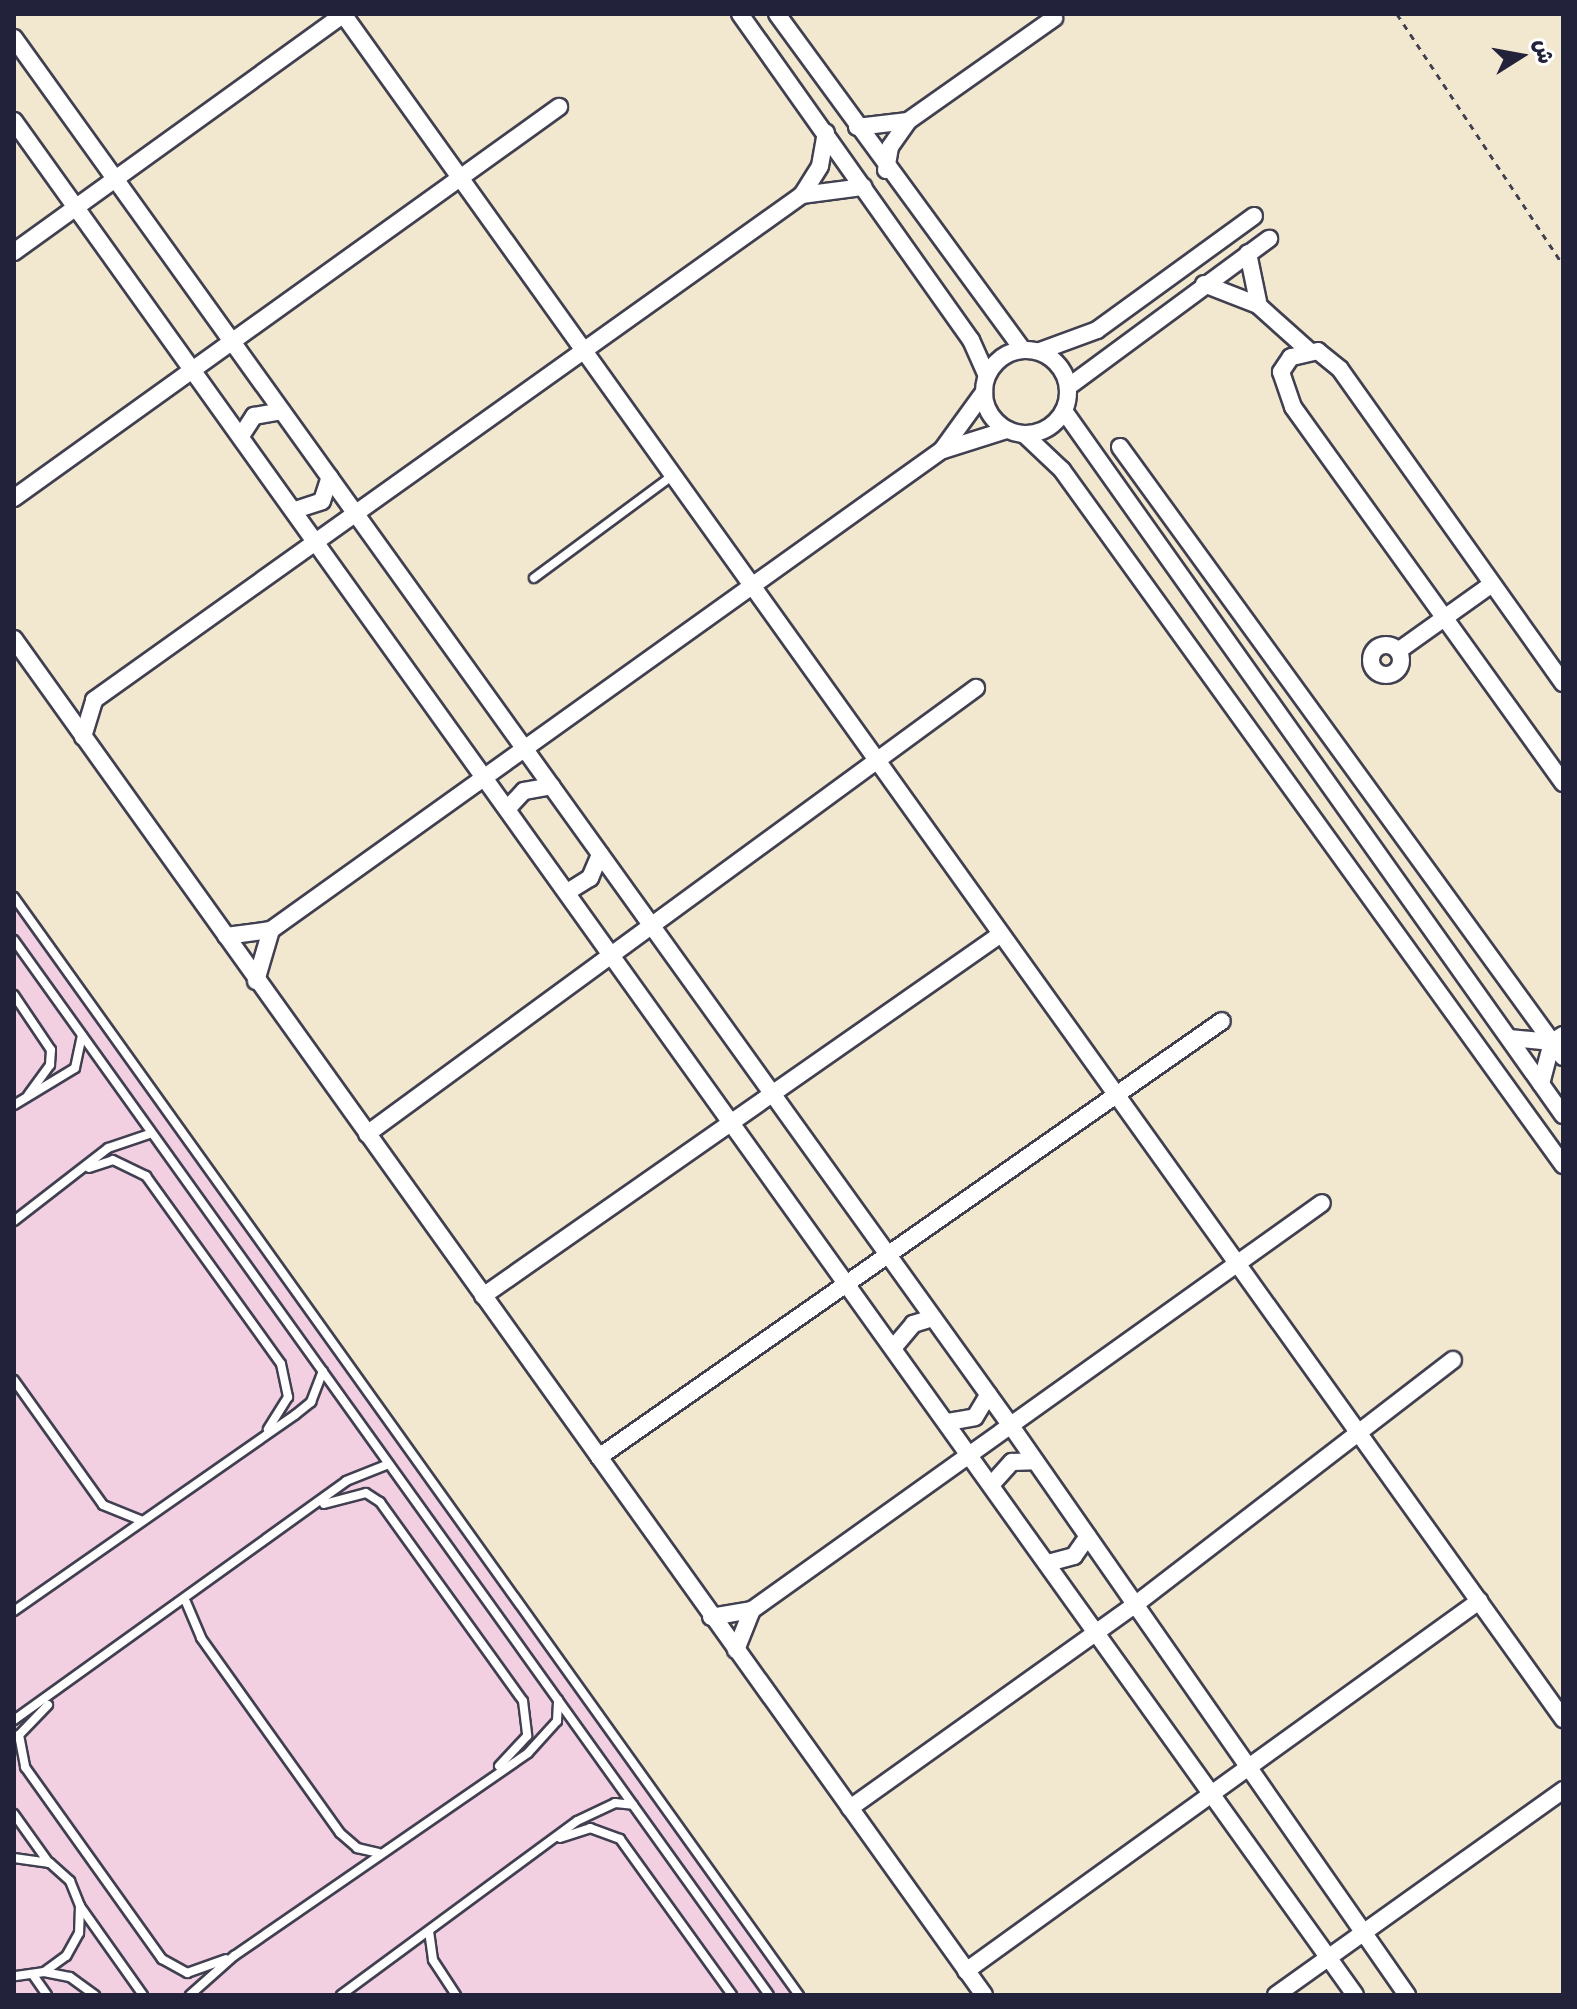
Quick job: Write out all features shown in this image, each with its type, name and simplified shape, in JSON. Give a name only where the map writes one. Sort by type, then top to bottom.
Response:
[{"type":"street","points":[[14,252],[343,14],[1563,1719]]},
{"type":"street","points":[[740,14],[971,340],[985,384],[987,408],[1007,430],[1025,435],[1041,432],[1064,411],[1068,387],[1055,361],[1040,351]]},
{"type":"street","points":[[777,14],[886,170],[1022,349],[1040,351],[1097,330],[1254,216]]},
{"type":"street","points":[[886,170],[890,147],[908,121],[1054,18]]},
{"type":"street","points":[[14,38],[1009,1423],[1407,1995]]},
{"type":"street","points":[[14,498],[559,107]]},
{"type":"street","points":[[14,121],[487,776],[1355,1995]]},
{"type":"street","points":[[857,127],[908,121]]},
{"type":"street","points":[[83,737],[94,700],[802,195],[820,166],[826,133]]},
{"type":"street","points":[[802,195],[863,187]]},
{"type":"street","points":[[1068,387],[1269,239]]},
{"type":"street","points":[[1248,253],[1259,306],[1273,325],[1308,350],[1325,354],[1340,369],[1563,683]]},
{"type":"street","points":[[1204,284],[1259,306]]},
{"type":"street","points":[[1273,325],[1281,372],[1293,407],[1563,783]]},
{"type":"street","points":[[942,450],[985,384],[1022,349]]},
{"type":"street","points":[[1281,372],[1308,350]]},
{"type":"street","points":[[241,436],[254,416],[282,411]]},
{"type":"street","points":[[1064,411],[1563,1115]]},
{"type":"street","points":[[226,936],[271,930],[942,450],[1007,430]]},
{"type":"street","points":[[1025,435],[1062,470],[1563,1165]]},
{"type":"street","points":[[1120,447],[1313,712],[1558,1039],[1563,1057]]},
{"type":"street","points":[[295,510],[322,501],[330,477]]},
{"type":"street","points":[[1398,651],[1492,584]]},
{"type":"street","points":[[14,639],[984,1995]]},
{"type":"street","points":[[367,1134],[654,928],[976,688]]},
{"type":"street","points":[[55,696],[94,700]]},
{"type":"street","points":[[1287,729],[1313,712]]},
{"type":"street","points":[[509,807],[524,791],[552,786]]},
{"type":"street","points":[[569,891],[590,878],[600,854]]},
{"type":"street","points":[[256,981],[271,930]]},
{"type":"street","points":[[483,1296],[1001,934]]},
{"type":"street","points":[[599,1457],[1222,1021]]},
{"type":"street","points":[[1509,1038],[1558,1039]]},
{"type":"street","points":[[1541,1084],[1558,1039]]},
{"type":"street","points":[[711,1617],[752,1610],[1009,1423],[1322,1203]]},
{"type":"street","points":[[894,1347],[913,1324],[933,1318]]},
{"type":"street","points":[[850,1808],[1136,1604],[1453,1360]]},
{"type":"street","points":[[948,1422],[975,1417],[988,1395]]},
{"type":"street","points":[[992,1484],[1012,1462],[1035,1461]]},
{"type":"street","points":[[1048,1563],[1074,1556],[1088,1536]]},
{"type":"street","points":[[966,1971],[1479,1601]]},
{"type":"street","points":[[736,1650],[752,1610]]},
{"type":"street","points":[[1276,1995],[1563,1790]]},
{"type":"lane","points":[[534,578],[673,474]]},
{"type":"lane","points":[[14,897],[799,1995]]},
{"type":"lane","points":[[14,940],[769,1995]]},
{"type":"lane","points":[[14,995],[51,1050],[50,1065],[28,1095]]},
{"type":"lane","points":[[14,1105],[75,1068],[82,1035]]},
{"type":"lane","points":[[14,1221],[89,1168],[126,1137],[152,1133]]},
{"type":"lane","points":[[89,1168],[113,1160],[146,1176],[281,1364],[288,1397],[267,1431]]},
{"type":"lane","points":[[14,1611],[311,1402],[323,1371]]},
{"type":"lane","points":[[14,1380],[103,1505],[141,1520]]},
{"type":"lane","points":[[14,1720],[55,1697],[320,1506],[363,1470],[389,1464]]},
{"type":"lane","points":[[320,1506],[366,1493],[380,1502],[523,1701],[527,1736],[493,1771]]},
{"type":"lane","points":[[186,1602],[201,1638],[340,1833],[357,1848],[378,1853]]},
{"type":"lane","points":[[55,1697],[19,1735],[25,1767],[162,1959],[187,1973],[234,1956]]},
{"type":"lane","points":[[190,1995],[234,1956],[493,1771],[549,1736],[558,1700]]},
{"type":"lane","points":[[341,1995],[597,1808],[633,1805]]},
{"type":"lane","points":[[14,1814],[50,1863],[70,1881],[80,1906],[143,1995]]},
{"type":"lane","points":[[556,1840],[590,1828],[620,1839],[732,1995]]},
{"type":"lane","points":[[14,1858],[50,1863]]},
{"type":"lane","points":[[15,1977],[44,1972],[66,1956],[79,1933],[80,1906]]},
{"type":"lane","points":[[429,1931],[433,1960],[456,1995]]},
{"type":"lane","points":[[44,1972],[70,1977],[95,1995]]},
{"type":"lane","points":[[33,1975],[47,1995]]},
{"type":"path","points":[[1397,14],[1563,265]]},
{"type":"shaded area","points":[[14,907],[793,1995],[14,1995]]}]
